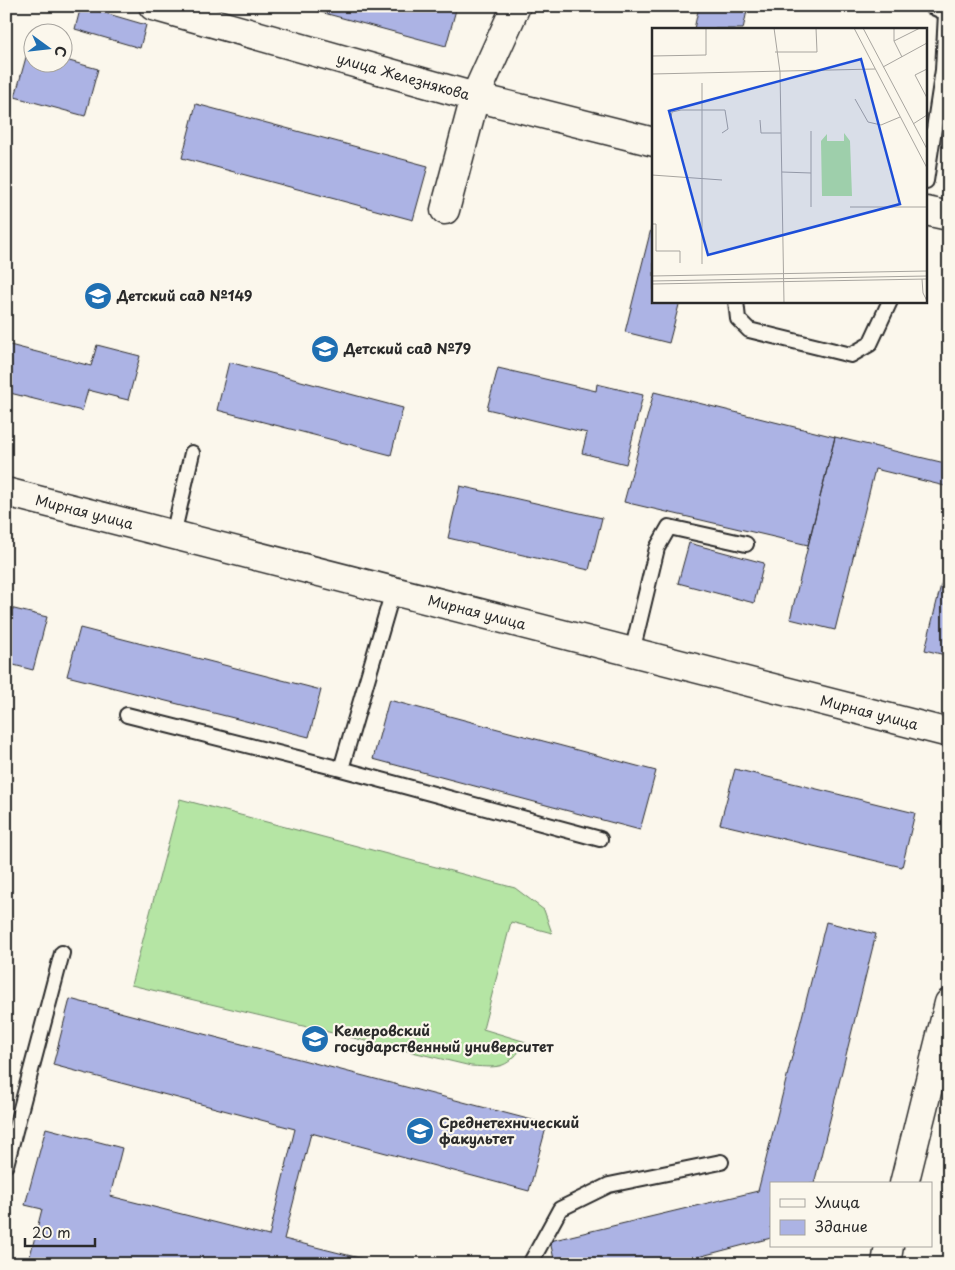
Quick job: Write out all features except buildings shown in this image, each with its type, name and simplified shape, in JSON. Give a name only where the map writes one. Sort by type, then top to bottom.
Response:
[{"type":"street","name":"улица Железнякова","points":[[153,6],[475,97],[652,141]]},
{"type":"street","points":[[444,210],[475,97],[516,6]]},
{"type":"street","points":[[928,211],[949,216]]},
{"type":"street","name":"Мирная улица","points":[[6,492],[949,733]]},
{"type":"street","points":[[904,1182],[949,1003]]},
{"type":"street","points":[[886,1264],[889,1248]]},
{"type":"lane","points":[[928,168],[943,70],[946,13],[932,6]]},
{"type":"lane","points":[[736,302],[738,319],[749,330],[851,355],[870,344],[890,302]]},
{"type":"lane","points":[[173,535],[192,453]]},
{"type":"lane","points":[[632,652],[657,548],[669,527],[746,544]]},
{"type":"lane","points":[[341,769],[394,591]]},
{"type":"lane","points":[[126,715],[341,769],[600,838]]},
{"type":"lane","points":[[6,1165],[62,953]]},
{"type":"lane","points":[[530,1264],[560,1208],[609,1185],[721,1162]]},
{"type":"green space","points":[[180,799],[515,888],[544,910],[552,933],[511,922],[483,1029],[526,1042],[514,1057],[503,1065],[490,1067],[471,1066],[131,985]]},
{"type":"place","name":"Детский сад №149","points":[[98,296]]},
{"type":"place","name":"Детский сад №79","points":[[325,349]]},
{"type":"place","name":"Кемеровский государственный университет","points":[[315,1039]]},
{"type":"place","name":"Среднетехнический факультет","points":[[420,1131]]}]
